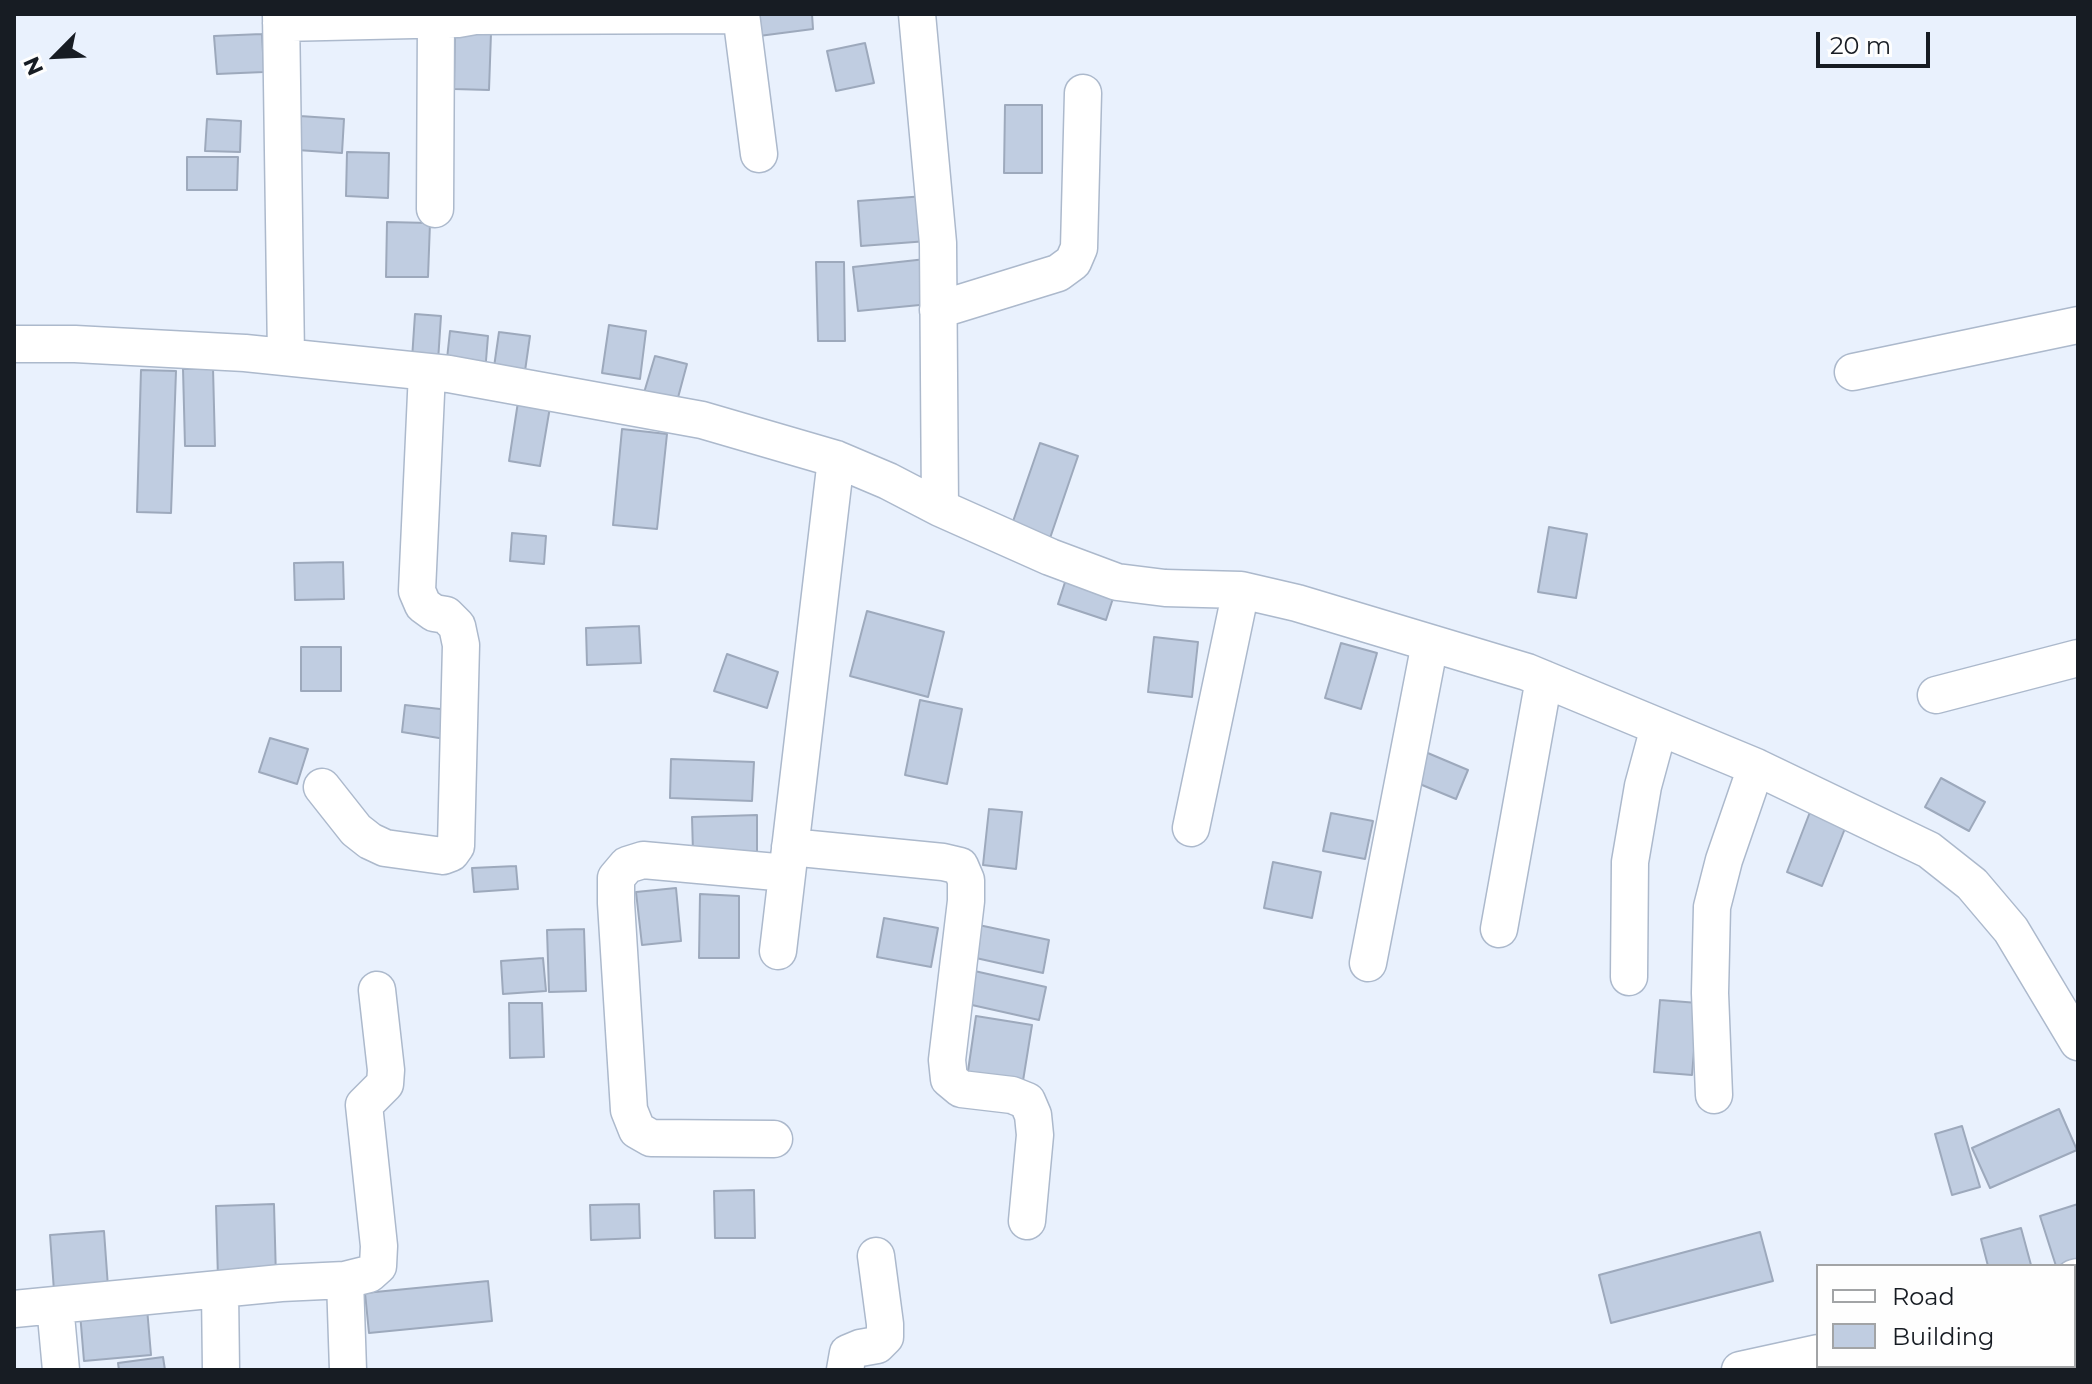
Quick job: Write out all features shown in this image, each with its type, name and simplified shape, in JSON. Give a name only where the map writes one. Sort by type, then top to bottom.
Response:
[{"type":"street","points":[[286,357],[281,18],[436,20],[475,15],[741,14],[759,154]]},
{"type":"street","points":[[917,14],[938,243],[940,508]]},
{"type":"street","points":[[435,209],[436,20]]},
{"type":"street","points":[[938,310],[1058,273],[1073,262],[1079,248],[1083,93]]},
{"type":"street","points":[[1853,372],[2078,325]]},
{"type":"street","points":[[14,344],[245,353],[427,372],[702,420],[836,459],[1050,557],[1117,582],[1165,588],[1241,590],[1297,603],[1527,672],[1756,767],[1929,850],[1972,884],[2011,930],[2078,1042]]},
{"type":"street","points":[[322,787],[356,830],[385,848],[443,856],[451,853],[456,846],[461,645],[457,626],[446,615],[434,613],[423,605],[417,591],[427,372]]},
{"type":"street","points":[[778,951],[836,459]]},
{"type":"street","points":[[1191,828],[1241,590]]},
{"type":"street","points":[[1368,963],[1430,643]]},
{"type":"street","points":[[1936,695],[2078,658]]},
{"type":"street","points":[[1499,929],[1544,679]]},
{"type":"street","points":[[1629,977],[1630,862],[1643,786],[1659,727]]},
{"type":"street","points":[[1714,1095],[1710,993],[1712,907],[1724,860],[1756,767]]},
{"type":"street","points":[[774,1139],[651,1138],[637,1130],[629,1110],[616,878],[627,865],[643,860],[943,862],[960,866],[966,880],[966,901],[947,1060],[949,1079],[961,1089],[1012,1095],[1027,1101],[1033,1115],[1035,1135],[1027,1221]]},
{"type":"street","points":[[14,1309],[281,1283],[345,1280],[369,1274],[378,1266],[379,1246],[364,1105],[385,1084],[386,1070],[377,990]]},
{"type":"street","points":[[845,1370],[848,1353],[877,1345],[885,1337],[876,1256]]},
{"type":"street","points":[[345,1280],[348,1370]]},
{"type":"street","points":[[220,1290],[221,1370]]},
{"type":"street","points":[[55,1305],[61,1370]]},
{"type":"street","points":[[1740,1370],[1816,1353]]},
{"type":"building","points":[[756,14],[812,14],[813,29],[759,36]]},
{"type":"building","points":[[455,32],[491,33],[489,90],[454,89]]},
{"type":"building","points":[[262,34],[264,72],[217,74],[214,36]]},
{"type":"building","points":[[865,43],[874,83],[836,91],[827,51]]},
{"type":"building","points":[[1005,105],[1042,105],[1042,173],[1004,173]]},
{"type":"building","points":[[300,116],[344,119],[342,153],[297,150]]},
{"type":"building","points":[[207,119],[241,121],[240,152],[205,151]]},
{"type":"building","points":[[347,152],[389,153],[388,198],[346,196]]},
{"type":"building","points":[[187,157],[238,157],[237,190],[187,190]]},
{"type":"building","points":[[925,196],[928,241],[861,246],[858,201]]},
{"type":"building","points":[[387,222],[430,223],[428,277],[386,277]]},
{"type":"building","points":[[926,259],[930,304],[858,311],[853,267]]},
{"type":"building","points":[[816,262],[844,262],[845,341],[818,341]]},
{"type":"building","points":[[415,314],[441,316],[438,361],[412,359]]},
{"type":"building","points":[[609,325],[646,331],[640,379],[602,373]]},
{"type":"building","points":[[450,331],[488,336],[485,373],[446,368]]},
{"type":"building","points":[[499,332],[530,336],[524,378],[493,374]]},
{"type":"building","points":[[655,356],[687,364],[676,405],[643,396]]},
{"type":"building","points":[[213,368],[215,446],[185,446],[183,369]]},
{"type":"building","points":[[141,370],[176,371],[171,513],[137,512]]},
{"type":"building","points":[[518,402],[550,407],[540,466],[509,461]]},
{"type":"building","points":[[622,429],[667,434],[657,529],[613,525]]},
{"type":"building","points":[[1040,443],[1078,456],[1047,547],[1009,533]]},
{"type":"building","points":[[1549,527],[1587,534],[1576,598],[1538,592]]},
{"type":"building","points":[[512,533],[546,536],[544,564],[510,561]]},
{"type":"building","points":[[343,562],[344,599],[295,600],[294,563]]},
{"type":"building","points":[[1067,576],[1115,592],[1106,620],[1058,604]]},
{"type":"building","points":[[867,611],[944,632],[928,697],[850,676]]},
{"type":"building","points":[[639,626],[641,663],[587,665],[586,628]]},
{"type":"building","points":[[1154,637],[1198,642],[1192,697],[1148,692]]},
{"type":"building","points":[[1341,643],[1377,653],[1361,709],[1325,698]]},
{"type":"building","points":[[301,647],[341,647],[341,691],[301,691]]},
{"type":"building","points":[[727,654],[778,672],[767,708],[714,691]]},
{"type":"building","points":[[920,700],[962,709],[947,784],[905,775]]},
{"type":"building","points":[[405,705],[449,710],[445,739],[402,732]]},
{"type":"building","points":[[270,738],[308,749],[297,784],[259,772]]},
{"type":"building","points":[[1423,751],[1468,770],[1456,799],[1410,780]]},
{"type":"building","points":[[671,759],[754,762],[752,801],[670,798]]},
{"type":"building","points":[[1941,778],[1985,802],[1969,831],[1925,807]]},
{"type":"building","points":[[989,809],[1022,812],[1016,869],[983,865]]},
{"type":"building","points":[[1810,812],[1846,826],[1822,886],[1787,872]]},
{"type":"building","points":[[1331,813],[1373,821],[1365,859],[1323,851]]},
{"type":"building","points":[[757,815],[757,852],[693,853],[692,817]]},
{"type":"building","points":[[1273,862],[1321,872],[1312,918],[1264,908]]},
{"type":"building","points":[[516,866],[518,889],[474,892],[472,868]]},
{"type":"building","points":[[676,888],[681,941],[642,945],[636,892]]},
{"type":"building","points":[[700,894],[739,896],[739,958],[699,958]]},
{"type":"building","points":[[884,918],[938,928],[931,967],[877,957]]},
{"type":"building","points":[[974,924],[1049,940],[1043,973],[967,956]]},
{"type":"building","points":[[584,929],[586,991],[549,992],[547,930]]},
{"type":"building","points":[[543,958],[546,991],[503,994],[501,961]]},
{"type":"building","points":[[970,970],[1046,987],[1039,1020],[963,1003]]},
{"type":"building","points":[[1660,1000],[1698,1003],[1692,1075],[1654,1072]]},
{"type":"building","points":[[509,1003],[542,1003],[544,1057],[510,1058]]},
{"type":"building","points":[[976,1016],[1032,1025],[1022,1087],[967,1078]]},
{"type":"building","points":[[2059,1109],[2077,1150],[1990,1188],[1972,1148]]},
{"type":"building","points":[[1962,1126],[1980,1187],[1952,1195],[1935,1134]]},
{"type":"building","points":[[754,1190],[755,1238],[715,1238],[714,1191]]},
{"type":"building","points":[[274,1204],[276,1278],[218,1279],[216,1206]]},
{"type":"building","points":[[639,1204],[640,1238],[591,1240],[590,1205]]},
{"type":"building","points":[[2078,1204],[2078,1261],[2055,1264],[2040,1216]]},
{"type":"building","points":[[2021,1228],[2031,1264],[1987,1264],[1981,1239]]},
{"type":"building","points":[[104,1231],[108,1287],[54,1291],[50,1235]]},
{"type":"building","points":[[1760,1232],[1773,1281],[1611,1323],[1599,1275]]},
{"type":"building","points":[[488,1281],[492,1321],[369,1333],[365,1293]]},
{"type":"building","points":[[2076,1304],[2078,1309],[2076,1344]]},
{"type":"building","points":[[147,1308],[151,1355],[84,1361],[80,1313]]},
{"type":"building","points":[[163,1357],[165,1370],[119,1370],[118,1363]]}]
